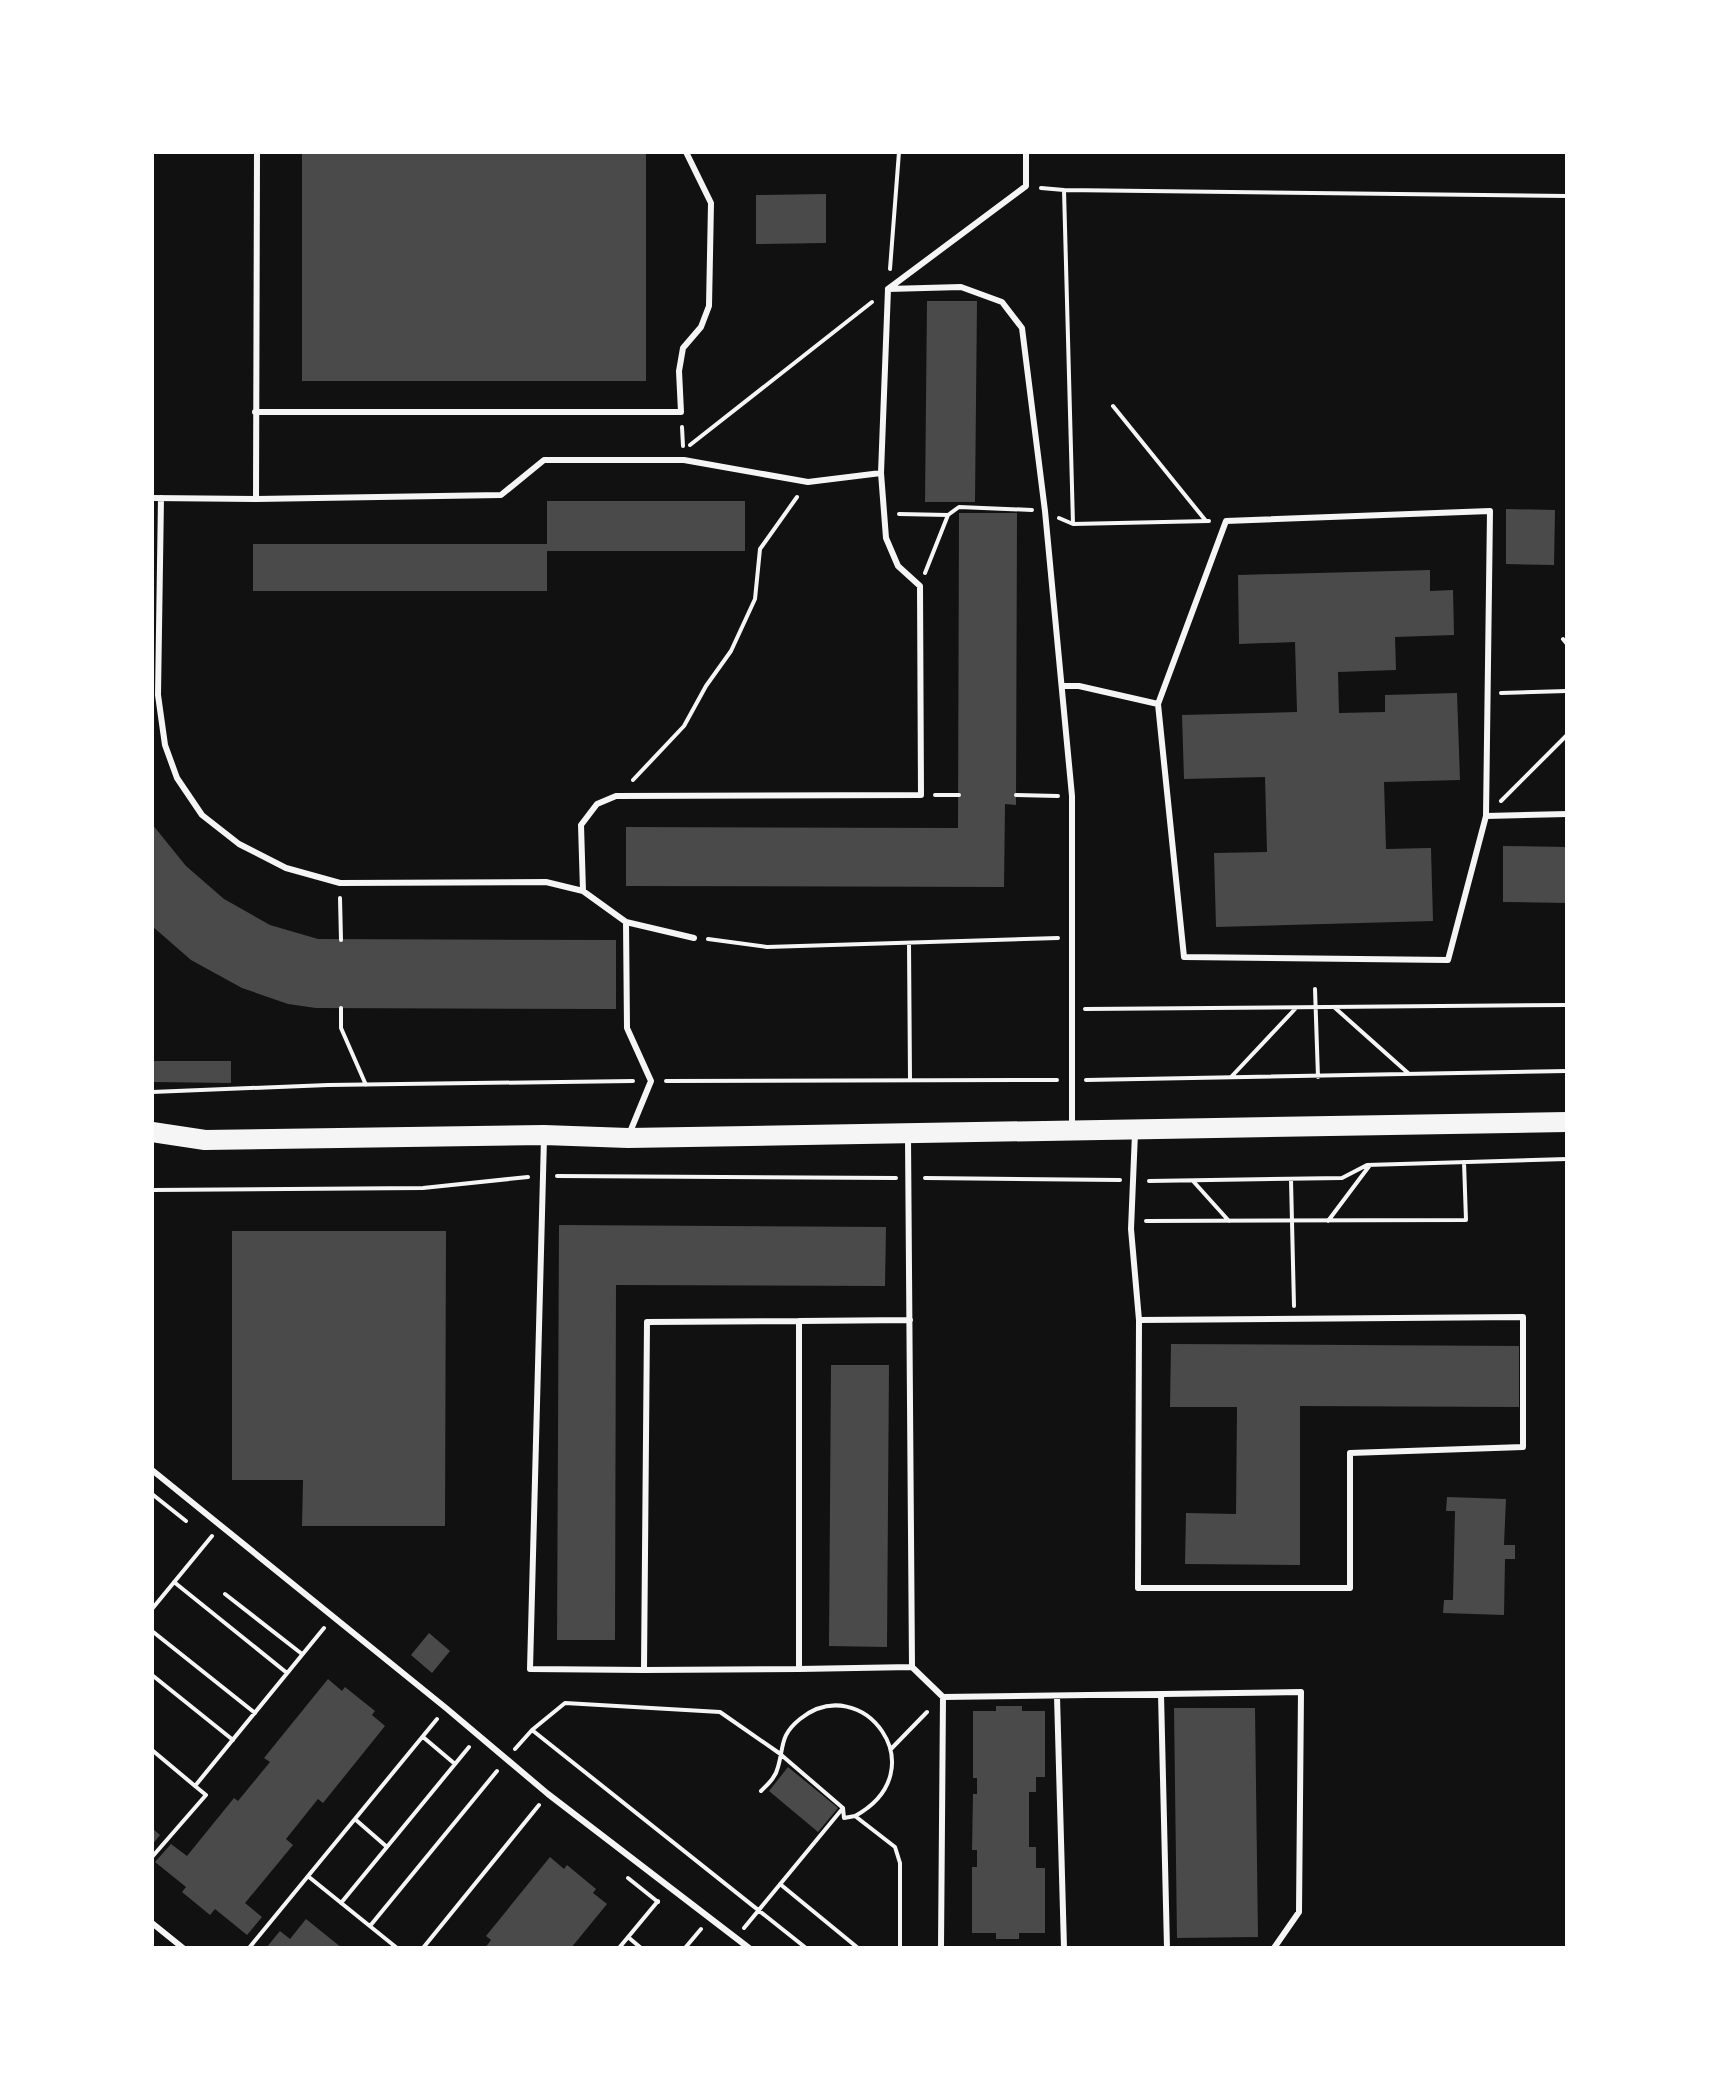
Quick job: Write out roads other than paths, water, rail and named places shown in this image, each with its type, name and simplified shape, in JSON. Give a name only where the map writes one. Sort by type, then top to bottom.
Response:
[{"type":"main road","points":[[152,1144],[205,1140],[544,1135],[628,1138],[1567,1122]]},
{"type":"main road","points":[[152,1132],[205,1140]]},
{"type":"lane","points":[[256,499],[257,152]]},
{"type":"lane","points":[[255,412],[681,412],[679,371],[683,348],[701,327],[709,306],[711,247],[711,203],[686,152]]},
{"type":"lane","points":[[888,289],[1026,186],[1026,152]]},
{"type":"lane","points":[[888,289],[961,287],[1002,302],[1022,328],[1045,511],[1072,796],[1072,1131]]},
{"type":"lane","points":[[583,891],[581,825],[597,804],[616,796],[921,795],[920,586],[898,566],[886,538],[881,473],[888,289]]},
{"type":"lane","points":[[152,498],[501,495],[544,460],[684,460],[808,482],[881,473]]},
{"type":"lane","points":[[161,498],[155,695],[165,745],[177,778],[202,815],[239,844],[286,868],[340,883],[546,882],[583,891],[626,922],[694,938]]},
{"type":"lane","points":[[1490,511],[1486,816],[1448,960],[1184,957],[1158,704],[1226,521],[1490,511]]},
{"type":"lane","points":[[1063,686],[1079,686],[1158,704]]},
{"type":"lane","points":[[1486,816],[1567,814]]},
{"type":"lane","points":[[626,922],[627,1028],[651,1081],[628,1138]]},
{"type":"lane","points":[[1135,1129],[1131,1221],[1139,1320],[1138,1588],[1350,1588],[1350,1453],[1523,1447],[1523,1317],[1139,1320]]},
{"type":"lane","points":[[908,1133],[912,1667]]},
{"type":"lane","points":[[544,1135],[530,1669],[912,1667],[943,1697],[1301,1692],[1299,1912],[1274,1948]]},
{"type":"lane","points":[[644,1670],[647,1322],[910,1320]]},
{"type":"lane","points":[[799,1321],[799,1669]]},
{"type":"lane","points":[[152,1470],[548,1794],[749,1948]]},
{"type":"lane","points":[[1161,1694],[1167,1948]]},
{"type":"lane","points":[[1057,1696],[1064,1948]]},
{"type":"lane","points":[[941,1948],[943,1697]]},
{"type":"lane","points":[[152,1923],[183,1948]]}]
